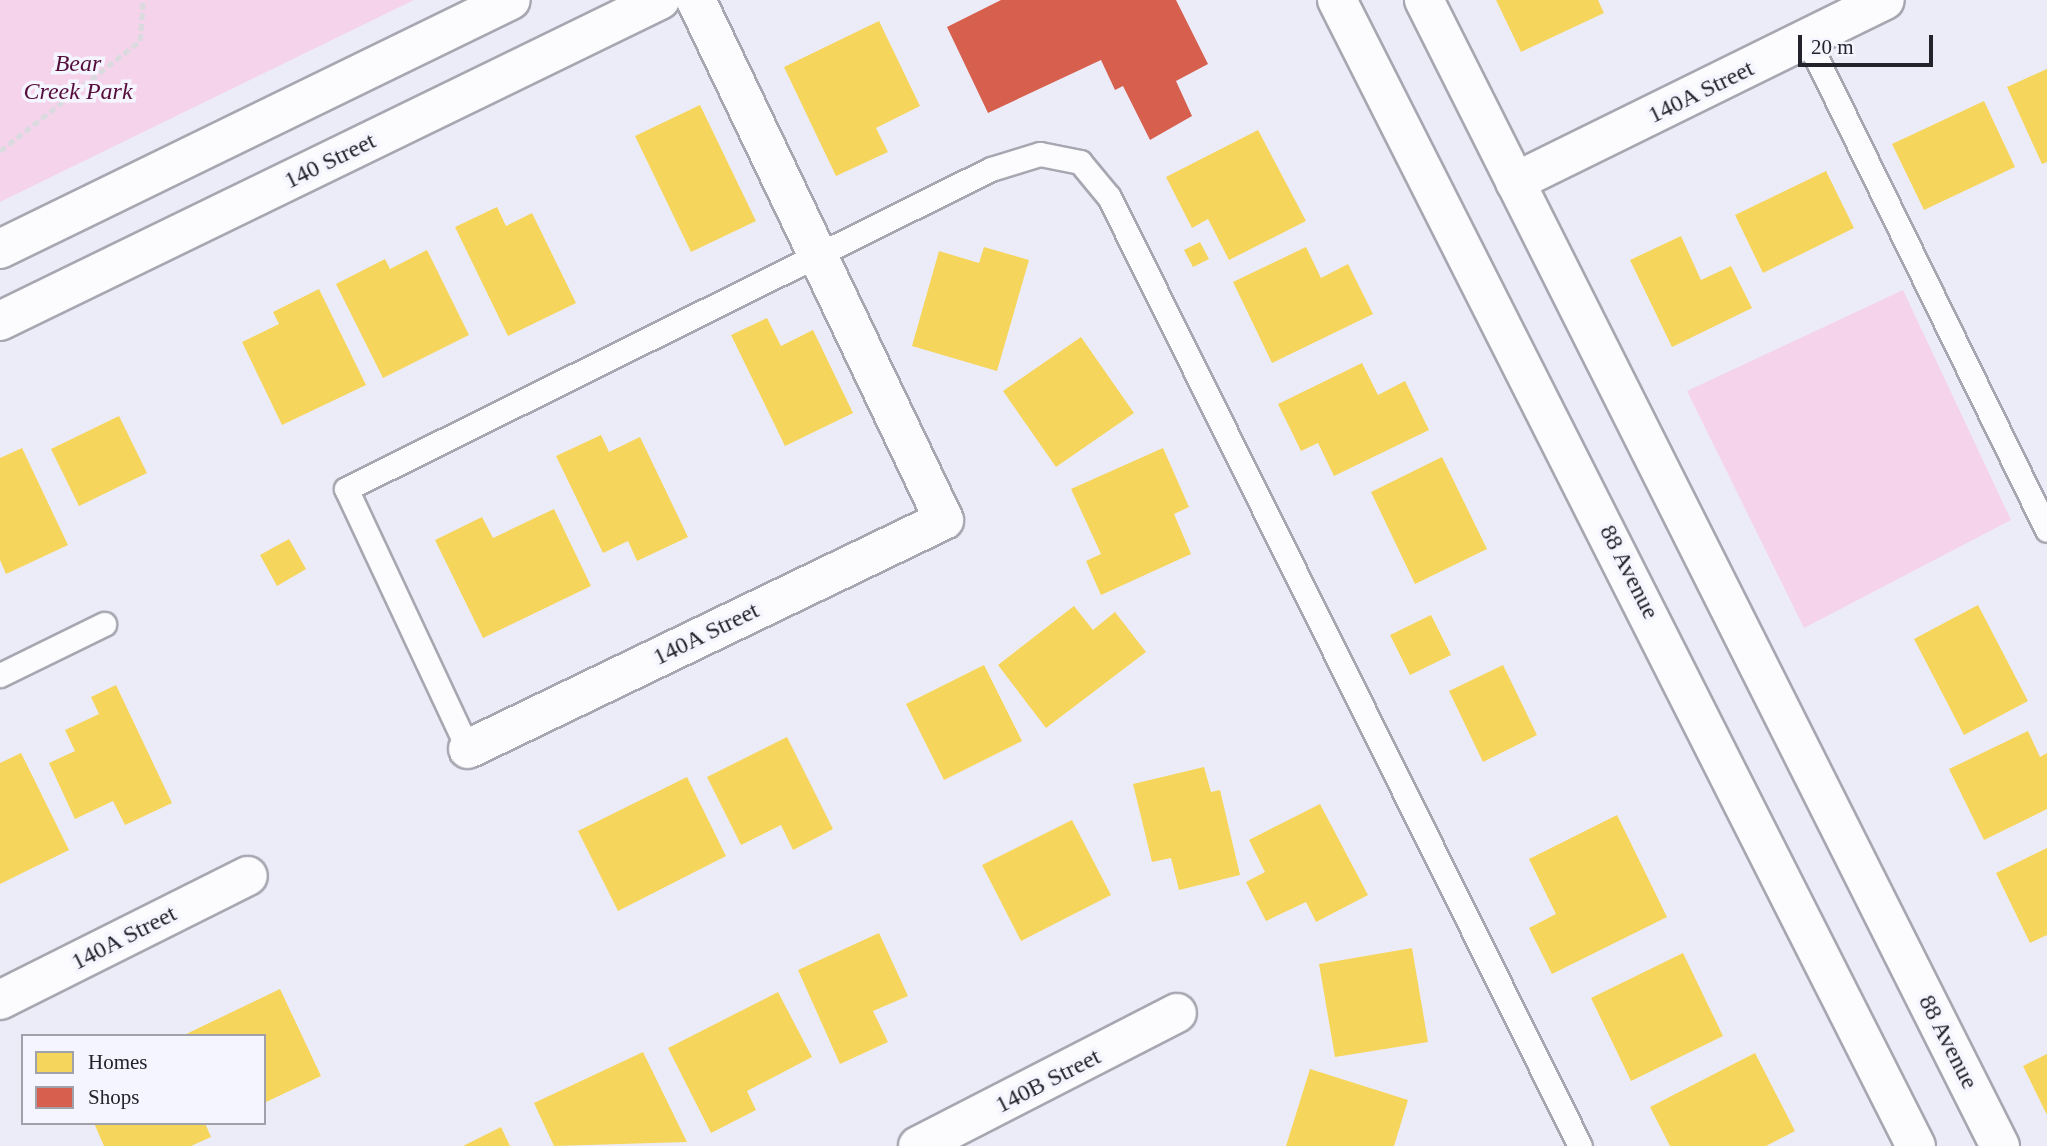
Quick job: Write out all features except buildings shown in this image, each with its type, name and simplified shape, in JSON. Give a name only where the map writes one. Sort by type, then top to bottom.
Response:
[{"type":"main road","points":[[0,249],[511,0]]},
{"type":"main road","name":"140 Street","points":[[0,321],[660,0]]},
{"type":"main road","points":[[696,0],[819,257]]},
{"type":"main road","name":"88 Avenue","points":[[1337,0],[1916,1146]]},
{"type":"main road","name":"88 Avenue","points":[[1424,0],[2000,1146]]},
{"type":"main road","name":"140A Street","points":[[1515,182],[1808,41],[1885,0]]},
{"type":"main road","name":"140A Street","points":[[468,749],[944,520],[819,257]]},
{"type":"main road","name":"140A Street","points":[[0,1000],[248,876]]},
{"type":"main road","name":"140B Street","points":[[918,1146],[1177,1013]]},
{"type":"lane","points":[[1808,41],[2047,530]]},
{"type":"lane","points":[[468,749],[346,489],[819,257],[991,169],[1040,155],[1080,162],[1108,197],[1580,1146]]},
{"type":"lane","points":[[0,675],[104,624]]},
{"type":"path","points":[[0,151],[140,41],[143,0]]},
{"type":"green space","name":"Bear Creek Park","points":[[0,0],[414,0],[0,202]]},
{"type":"green space","points":[[1903,290],[2011,520],[1804,628],[1687,391]]}]
